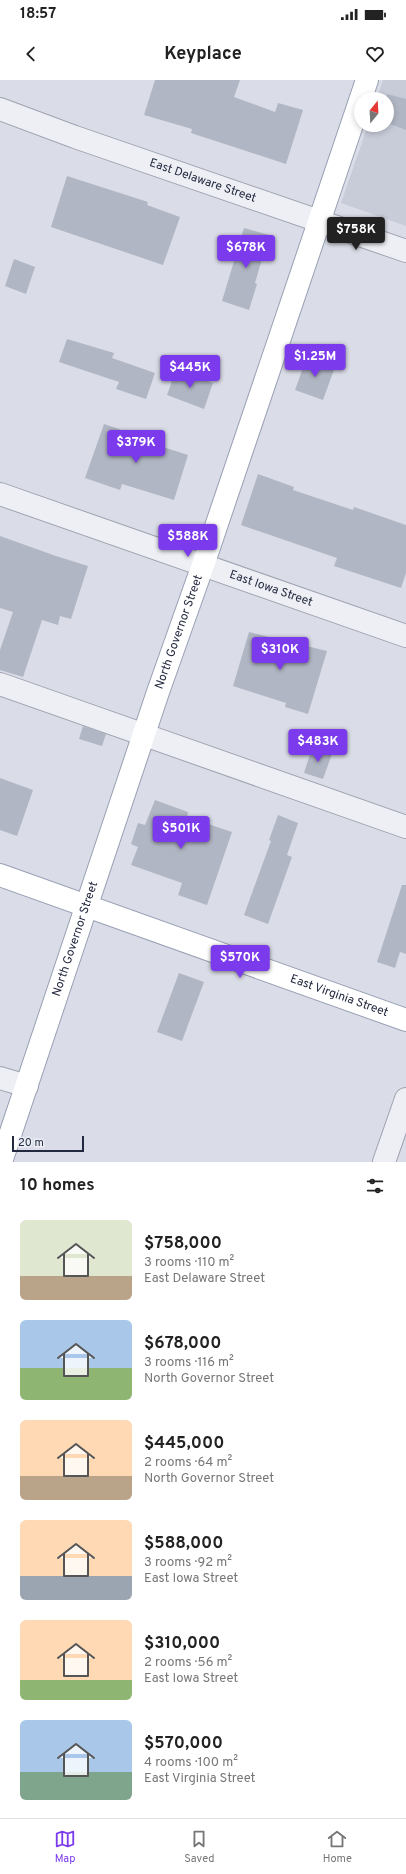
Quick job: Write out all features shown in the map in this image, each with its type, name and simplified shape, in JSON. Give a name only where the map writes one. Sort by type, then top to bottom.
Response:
[{"type":"main road","name":"North Governor Street","points":[[1,1162],[318,220],[367,80]]},
{"type":"main road","name":"East Virginia Street","points":[[0,875],[406,1020]]},
{"type":"street","name":"East Delaware Street","points":[[0,109],[75,137],[406,251]]},
{"type":"street","name":"East Iowa Street","points":[[0,494],[406,636]]},
{"type":"street","points":[[0,684],[406,827]]},
{"type":"street","points":[[0,1078],[27,1086]]},
{"type":"street","points":[[384,1162],[406,1099]]},
{"type":"shaded area","points":[[383,80],[406,80],[406,226],[341,203],[366,132],[394,132],[394,92],[379,92]]},
{"type":"building","points":[[155,80],[240,80],[234,97],[275,112],[278,103],[303,110],[286,164],[191,133],[192,129],[144,115]]},
{"type":"building","points":[[394,96],[406,99],[406,130],[394,126]]},
{"type":"building","points":[[67,176],[148,202],[147,205],[180,217],[163,265],[51,227]]},
{"type":"building","points":[[244,228],[269,235],[249,310],[222,301]]},
{"type":"building","points":[[14,259],[35,267],[26,294],[5,286]]},
{"type":"building","points":[[67,339],[114,353],[112,358],[155,373],[146,399],[116,389],[119,382],[59,362]]},
{"type":"building","points":[[307,357],[335,367],[323,400],[295,390]]},
{"type":"building","points":[[176,370],[213,383],[204,409],[167,395]]},
{"type":"building","points":[[104,424],[139,436],[138,439],[188,455],[174,500],[122,484],[120,490],[85,478]]},
{"type":"building","points":[[258,474],[294,487],[293,490],[353,510],[354,507],[406,525],[406,573],[401,588],[334,566],[337,558],[241,525]]},
{"type":"building","points":[[0,536],[88,566],[71,619],[60,616],[58,625],[42,620],[23,677],[0,670],[0,650],[13,612],[0,608]]},
{"type":"building","points":[[249,632],[327,651],[308,714],[285,707],[286,703],[233,686]]},
{"type":"building","points":[[83,726],[106,734],[102,746],[79,739]]},
{"type":"building","points":[[312,748],[332,754],[323,779],[304,773]]},
{"type":"building","points":[[0,778],[33,790],[17,836],[0,830]]},
{"type":"building","points":[[155,800],[188,812],[187,817],[232,832],[207,905],[178,895],[182,883],[131,865],[138,847],[131,844],[138,823],[145,825]]},
{"type":"building","points":[[278,815],[298,823],[287,855],[292,857],[268,924],[244,915],[271,841],[269,840]]},
{"type":"building","points":[[402,885],[406,885],[406,954],[400,952],[395,968],[377,962]]},
{"type":"building","points":[[179,973],[204,982],[182,1041],[157,1032]]}]
